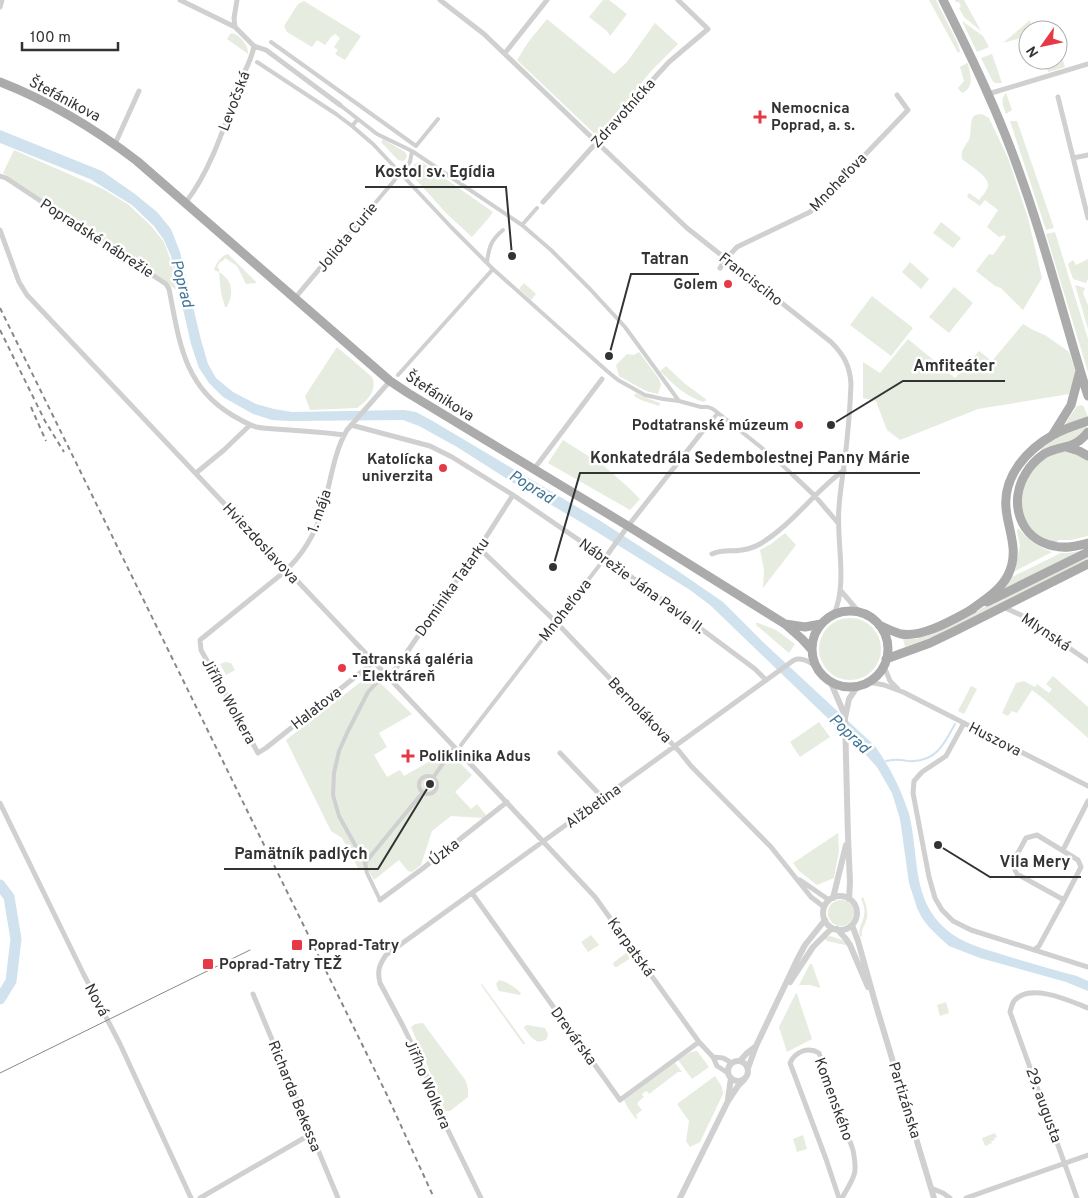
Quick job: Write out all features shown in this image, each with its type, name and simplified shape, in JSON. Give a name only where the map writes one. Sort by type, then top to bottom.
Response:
[{"type":"main road","points":[[943,0],[988,94],[1022,178],[1088,397],[1071,405]]},
{"type":"main road","name":"Štefánikova","points":[[0,82],[60,110],[137,161],[295,298],[394,378],[417,400],[534,470],[626,529],[785,624],[812,650]]},
{"type":"main road","points":[[1053,435],[1071,405],[1080,369]]},
{"type":"main road","points":[[969,611],[1002,584],[1011,566],[1014,550],[1006,507],[1007,489],[1018,464],[1053,435],[1088,421]]},
{"type":"main road","points":[[1088,432],[1076,443],[1045,453],[1034,462],[1025,474],[1019,487],[1016,502],[1019,516],[1025,528],[1032,536],[1043,543],[1060,547],[1088,543]]},
{"type":"main road","points":[[1066,447],[1088,456]]},
{"type":"main road","points":[[879,625],[901,634],[914,635],[925,632],[1088,552]]},
{"type":"main road","points":[[885,663],[930,643],[1088,564]]},
{"type":"main road","points":[[859,612],[870,617],[879,625],[886,639],[888,651],[880,672],[869,682],[857,687],[844,687],[831,683],[822,676],[816,666],[812,650],[814,636],[827,618],[834,614],[859,612]]},
{"type":"main road","name":"Štefánikova","points":[[785,624],[805,627],[822,624]]},
{"type":"street","points":[[0,7],[2,0]]},
{"type":"street","points":[[180,0],[235,27],[254,46],[266,50],[377,134],[412,152],[522,225],[556,255],[620,322],[649,358],[679,401]]},
{"type":"street","points":[[235,27],[234,18],[237,0]]},
{"type":"street","name":"Francisciho","points":[[440,0],[475,26],[505,53],[586,133],[688,228],[831,342],[847,362],[851,384],[838,524],[841,591],[834,614]]},
{"type":"street","points":[[505,53],[548,0]]},
{"type":"street","name":"Zdravotnícka","points":[[543,202],[669,62],[708,29],[678,0]]},
{"type":"street","points":[[271,42],[416,146],[438,119]]},
{"type":"street","name":"Levočská","points":[[186,202],[195,190],[210,162],[241,79],[253,54],[254,46]]},
{"type":"street","points":[[257,62],[336,114],[373,144],[486,262],[618,380],[645,395],[708,407],[718,413],[793,475],[815,496],[838,524]]},
{"type":"street","points":[[988,94],[1088,64]]},
{"type":"street","points":[[114,144],[139,91]]},
{"type":"street","name":"Mnoheľova","points":[[720,268],[737,247],[810,212],[908,110],[897,95]]},
{"type":"street","points":[[1058,97],[1088,218]]},
{"type":"street","points":[[352,126],[358,119]]},
{"type":"street","name":"Joliota Curie","points":[[295,298],[401,174],[410,162],[412,152]]},
{"type":"street","points":[[1073,158],[1088,155]]},
{"type":"street","name":"Popradské nábrežie","points":[[3,177],[166,284],[169,289],[187,364],[205,392],[230,414],[250,425],[260,427],[344,436]]},
{"type":"street","points":[[522,225],[537,208]]},
{"type":"street","name":"Hviezdoslavova","points":[[0,230],[18,282],[27,295],[543,842]]},
{"type":"street","points":[[486,262],[489,248],[495,237],[503,230]]},
{"type":"street","points":[[394,378],[494,269]]},
{"type":"street","points":[[1080,369],[1088,379]]},
{"type":"street","points":[[534,470],[608,372]]},
{"type":"street","name":"1. mája","points":[[200,650],[200,640],[286,570],[298,556],[316,527],[323,507],[332,468],[344,436],[353,423],[394,378]]},
{"type":"street","points":[[706,427],[718,413]]},
{"type":"street","name":"Nábrežie Jána Pavla II.","points":[[353,423],[430,446],[452,457],[513,495],[605,558],[755,669],[766,680]]},
{"type":"street","points":[[196,473],[250,425]]},
{"type":"street","name":"Mnoheľova","points":[[461,744],[706,427]]},
{"type":"street","points":[[712,554],[719,551],[742,550],[758,546],[783,527],[844,470]]},
{"type":"street","name":"Dominika Tatarku","points":[[389,678],[479,548],[513,495]]},
{"type":"street","name":"Bernolákova","points":[[479,548],[556,622],[675,746],[691,766],[758,834],[796,876],[811,897],[824,907]]},
{"type":"street","points":[[841,591],[859,612]]},
{"type":"street","name":"Mlynská","points":[[1002,606],[1023,616],[1088,661]]},
{"type":"street","name":"Jiřího Wolkera","points":[[200,650],[258,753]]},
{"type":"street","name":"Alžbetina","points":[[378,969],[386,955],[794,660],[798,658],[816,666]]},
{"type":"street","name":"Halatova","points":[[258,753],[374,662]]},
{"type":"street","name":"Huszova","points":[[885,663],[890,681],[902,692]]},
{"type":"street","points":[[380,900],[367,874],[365,863],[339,816],[333,795],[334,773],[339,751],[368,692],[382,678]]},
{"type":"street","name":"Huszova","points":[[869,682],[902,692],[1088,786]]},
{"type":"street","points":[[831,683],[845,718]]},
{"type":"street","points":[[849,899],[845,718],[849,699],[857,687]]},
{"type":"street","points":[[964,723],[946,756],[922,772],[914,781],[913,793],[929,877],[935,898],[942,910],[952,921],[970,930],[1088,967]]},
{"type":"street","points":[[433,778],[452,750]]},
{"type":"street","points":[[560,753],[603,798]]},
{"type":"street","points":[[426,777],[433,778],[437,784],[435,790],[431,794],[423,792],[420,785],[422,780],[426,777]]},
{"type":"street","points":[[365,863],[423,792]]},
{"type":"street","points":[[1063,850],[1088,801]]},
{"type":"street","name":"Úzka","points":[[380,900],[507,802]]},
{"type":"street","name":"Nová","points":[[0,803],[120,1044],[191,1198]]},
{"type":"street","points":[[1034,950],[1039,946],[1064,900],[1081,867],[1078,860],[1037,834],[1026,838],[1012,864],[1017,874],[1064,900]]},
{"type":"street","points":[[831,899],[843,896],[855,905],[857,911],[856,920],[852,925],[844,929],[835,928],[825,920],[824,914],[824,907],[831,899],[848,837]]},
{"type":"street","name":"Karpatská","points":[[543,842],[599,903],[699,1042],[713,1057],[717,1066],[730,1076]]},
{"type":"street","name":"Bernolákova","points":[[796,876],[831,899]]},
{"type":"street","name":"Drevárska","points":[[472,893],[620,1100],[699,1042]]},
{"type":"street","points":[[680,1198],[728,1101],[748,1075],[748,1068],[756,1046],[801,952],[825,920]]},
{"type":"street","name":"Partizánska","points":[[852,925],[934,1198]]},
{"type":"street","points":[[777,1001],[813,947],[835,928]]},
{"type":"street","name":"Partizánska","points":[[835,928],[850,945],[875,1002]]},
{"type":"street","name":"Jiřího Wolkera","points":[[378,969],[380,983],[424,1068],[443,1120],[481,1198]]},
{"type":"street","name":"29. augusta","points":[[1077,1198],[1010,1012],[1014,1002],[1022,995],[1045,993],[1056,995],[1088,1008]]},
{"type":"street","name":"Richarda Bekessa","points":[[253,994],[338,1198]]},
{"type":"street","points":[[728,1101],[729,1068],[732,1063],[740,1061],[756,1046]]},
{"type":"street","name":"Komenského","points":[[809,1049],[819,1053],[853,1150],[856,1165],[854,1176],[840,1198],[790,1064],[793,1057],[798,1053],[809,1049]]},
{"type":"street","name":"Karpatská","points":[[713,1057],[723,1058],[732,1063]]},
{"type":"street","points":[[740,1061],[748,1068]]},
{"type":"street","points":[[730,1076],[737,1082],[744,1080]]},
{"type":"street","points":[[200,1198],[311,1134]]},
{"type":"street","points":[[966,1198],[1088,1155]]},
{"type":"street","points":[[931,1188],[950,1198]]},
{"type":"shaded area","points":[[603,0],[609,0],[627,14],[610,36],[607,31],[589,17]]},
{"type":"shaded area","points":[[929,0],[936,0],[958,44],[960,51],[958,53]]},
{"type":"shaded area","points":[[955,0],[964,0],[981,31],[964,17],[959,8],[961,7],[959,2]]},
{"type":"shaded area","points":[[304,1],[361,36],[345,60],[335,54],[338,50],[334,47],[340,38],[335,34],[325,45],[317,40],[312,47],[287,32],[284,26],[298,4]]},
{"type":"shaded area","points":[[547,19],[614,74],[627,62],[655,23],[678,44],[652,70],[597,136],[517,60],[529,41]]},
{"type":"shaded area","points":[[962,21],[983,36],[989,47],[977,52]]},
{"type":"shaded area","points":[[1018,30],[1018,39],[1003,43]]},
{"type":"shaded area","points":[[232,33],[243,41],[248,54],[227,39]]},
{"type":"shaded area","points":[[992,54],[1002,83],[995,83],[992,80],[981,58]]},
{"type":"shaded area","points":[[967,63],[971,80],[969,87],[963,93],[958,88],[964,81],[960,67]]},
{"type":"shaded area","points":[[1006,93],[1012,110],[1006,114],[1003,100]]},
{"type":"shaded area","points":[[980,114],[989,118],[1008,158],[1028,218],[1042,278],[1023,310],[1001,288],[995,286],[976,271],[989,254],[993,255],[1006,237],[1004,235],[999,237],[987,227],[998,210],[985,200],[980,206],[967,197],[969,193],[979,200],[986,192],[988,186],[986,179],[962,159],[963,150],[970,137],[972,119],[975,115]]},
{"type":"shaded area","points":[[1010,121],[1017,121],[1054,228],[1046,230]]},
{"type":"shaded area","points":[[383,139],[405,152],[406,159],[403,161],[398,160],[381,142]]},
{"type":"shaded area","points":[[14,150],[103,189],[129,205],[151,226],[164,242],[171,261],[178,291],[3,173]]},
{"type":"shaded area","points":[[419,162],[493,212],[472,237],[446,213],[411,174],[412,166]]},
{"type":"shaded area","points":[[941,222],[961,238],[953,248],[933,233]]},
{"type":"shaded area","points":[[1055,232],[1088,339],[1088,372],[1046,234]]},
{"type":"shaded area","points":[[228,254],[257,283],[246,284],[237,266],[225,258],[217,267],[219,272],[214,270],[216,265],[221,258]]},
{"type":"shaded area","points":[[1088,259],[1088,279],[1086,283],[1073,279],[1068,264],[1073,260],[1076,265]]},
{"type":"shaded area","points":[[910,262],[929,279],[921,289],[902,272]]},
{"type":"shaded area","points":[[219,272],[224,275],[231,287],[231,296],[227,307],[225,307],[221,293]]},
{"type":"shaded area","points":[[524,283],[536,294],[531,300],[519,289]]},
{"type":"shaded area","points":[[1075,285],[1085,288],[1083,293],[1088,305],[1088,329]]},
{"type":"shaded area","points":[[954,287],[973,303],[949,333],[929,317]]},
{"type":"shaded area","points":[[872,296],[913,328],[891,356],[850,325]]},
{"type":"shaded area","points":[[1023,324],[1045,335],[1069,352],[1076,372],[1069,394],[978,409],[900,440],[887,430],[876,401],[863,398],[863,362],[880,373],[908,339],[955,378],[979,351],[992,361]]},
{"type":"shaded area","points":[[337,347],[372,377],[373,391],[368,399],[357,408],[310,410],[305,396]]},
{"type":"shaded area","points":[[639,352],[659,379],[661,385],[658,394],[646,391],[619,376],[616,365],[627,354],[634,355]]},
{"type":"shaded area","points":[[666,366],[684,383],[707,400],[703,402],[696,399],[675,385],[660,371]]},
{"type":"shaded area","points":[[636,393],[660,403],[659,406],[641,400],[634,396]]},
{"type":"shaded area","points":[[1082,405],[1088,417],[1063,427],[1077,406]]},
{"type":"shaded area","points":[[1088,424],[1080,435],[1074,439],[1042,451],[1041,449],[1067,431]]},
{"type":"shaded area","points":[[563,440],[604,466],[640,499],[630,510],[548,463]]},
{"type":"shaded area","points":[[1071,451],[1088,459],[1088,536],[1071,540],[1058,540],[1057,543],[1035,533],[1028,524],[1021,504],[1022,492],[1033,470],[1042,461],[1054,454]]},
{"type":"shaded area","points":[[1018,528],[1034,543],[1052,552],[1015,571],[1020,545]]},
{"type":"shaded area","points":[[785,533],[796,545],[763,588],[764,570],[760,550]]},
{"type":"shaded area","points":[[1080,551],[998,593],[1010,578],[1061,553]]},
{"type":"shaded area","points":[[1088,556],[1088,560],[938,635],[905,647],[903,639],[916,639],[926,636]]},
{"type":"shaded area","points":[[844,618],[856,618],[872,627],[879,637],[881,649],[879,661],[872,671],[856,680],[844,680],[833,675],[824,666],[819,655],[819,643],[824,632],[833,623]]},
{"type":"shaded area","points":[[756,623],[776,630],[795,644],[789,653],[756,625]]},
{"type":"shaded area","points":[[225,662],[231,663],[235,670],[226,675],[220,664]]},
{"type":"shaded area","points":[[371,674],[412,714],[379,733],[387,747],[374,755],[387,777],[400,770],[404,776],[448,751],[472,775],[455,792],[471,809],[477,804],[486,815],[483,818],[451,816],[432,831],[421,865],[412,872],[408,871],[399,860],[374,880],[367,868],[358,868],[342,838],[331,831],[286,740]]},
{"type":"shaded area","points":[[1053,676],[1088,707],[1088,738],[1032,690],[1017,713],[1012,711],[1008,716],[1002,713],[1016,683],[1024,681],[1035,687],[1037,684],[1049,693],[1052,689],[1046,684]]},
{"type":"shaded area","points":[[971,686],[977,689],[964,714],[958,711]]},
{"type":"shaded area","points":[[819,722],[830,737],[800,757],[790,742]]},
{"type":"shaded area","points":[[838,833],[839,851],[834,878],[817,885],[799,871],[793,863]]},
{"type":"shaded area","points":[[863,897],[867,915],[862,936],[860,937],[859,932],[864,916],[864,906],[861,899]]},
{"type":"shaded area","points":[[841,900],[850,904],[854,913],[850,922],[841,926],[832,922],[828,913],[832,904]]},
{"type":"shaded area","points":[[591,935],[599,945],[588,952],[581,942]]},
{"type":"shaded area","points":[[830,936],[847,944],[827,941],[824,938]]},
{"type":"shaded area","points":[[626,953],[629,959],[615,967],[614,962]]},
{"type":"shaded area","points":[[810,964],[812,964],[820,988],[810,985],[799,985]]},
{"type":"shaded area","points":[[499,980],[514,987],[521,993],[520,995],[499,991],[496,984]]},
{"type":"shaded area","points":[[482,984],[525,1044],[523,1044]]},
{"type":"shaded area","points":[[796,993],[812,1039],[787,1052],[779,1027]]},
{"type":"shaded area","points":[[946,1002],[949,1013],[940,1016],[937,1005]]},
{"type":"shaded area","points":[[423,1023],[466,1081],[468,1097],[450,1111],[445,1111],[411,1027],[415,1024]]},
{"type":"shaded area","points":[[527,1025],[545,1028],[548,1034],[546,1040],[538,1042],[532,1038],[524,1028]]},
{"type":"shaded area","points":[[697,1051],[709,1067],[692,1079],[678,1060],[691,1052]]},
{"type":"shaded area","points":[[675,1063],[682,1072],[678,1072],[649,1094],[647,1091],[643,1093],[644,1097],[637,1104],[642,1110],[636,1115],[638,1119],[635,1118],[624,1100]]},
{"type":"shaded area","points":[[715,1076],[722,1087],[723,1094],[700,1142],[690,1147],[686,1141],[689,1121],[677,1104]]},
{"type":"shaded area","points":[[995,1133],[997,1137],[994,1138],[995,1140],[985,1146],[982,1138]]},
{"type":"shaded area","points":[[803,1135],[807,1149],[797,1152],[793,1139]]},
{"type":"water","name":"Poprad","points":[[0,130],[102,171],[157,212],[171,229],[180,252],[208,364],[216,378],[233,392],[256,404],[292,412],[404,410],[416,412],[599,520],[723,602],[764,643],[875,746],[895,779],[909,814],[917,870],[925,901],[933,915],[944,927],[960,939],[977,947],[1077,976],[1088,981],[1088,991],[1066,982],[980,958],[949,946],[929,927],[917,908],[909,883],[900,819],[892,793],[877,767],[710,605],[690,590],[457,447],[419,426],[403,420],[272,420],[253,414],[223,397],[209,383],[199,368],[191,344],[171,256],[164,240],[154,226],[132,205],[90,179],[0,143]]},
{"type":"waterway","points":[[886,761],[912,761],[928,758],[939,749],[955,724]]},
{"type":"waterway","points":[[0,885],[9,897],[16,939],[11,981],[0,999]]},
{"type":"tram line","points":[[0,1073],[250,950]]},
{"type":"railway","points":[[0,308],[387,1095],[434,1198]]},
{"type":"railway","points":[[0,330],[45,421],[64,452]]},
{"type":"railway","points":[[31,407],[46,441]]},
{"type":"place","name":"Nemocnica Poprad, a. s.","points":[[760,117]]},
{"type":"place","name":"Kostol sv. Egídia","points":[[512,256]]},
{"type":"place","name":"Golem","points":[[728,284]]},
{"type":"place","name":"Tatran","points":[[609,356]]},
{"type":"place","name":"Podtatranské múzeum","points":[[799,425]]},
{"type":"place","name":"Amfiteáter","points":[[831,425]]},
{"type":"place","name":"Katolícka univerzita","points":[[443,468]]},
{"type":"place","name":"Konkatedrála Sedembolestnej Panny Márie","points":[[553,567]]},
{"type":"place","name":"Tatranská galéria - Elektráreň","points":[[342,668]]},
{"type":"place","name":"Poliklinika Adus","points":[[408,756]]},
{"type":"place","name":"Pamätník padlých","points":[[430,784]]},
{"type":"place","name":"Vila Mery","points":[[938,845]]},
{"type":"place","name":"Poprad-Tatry","points":[[297,945]]},
{"type":"place","name":"Poprad-Tatry TEŽ","points":[[208,964]]}]
